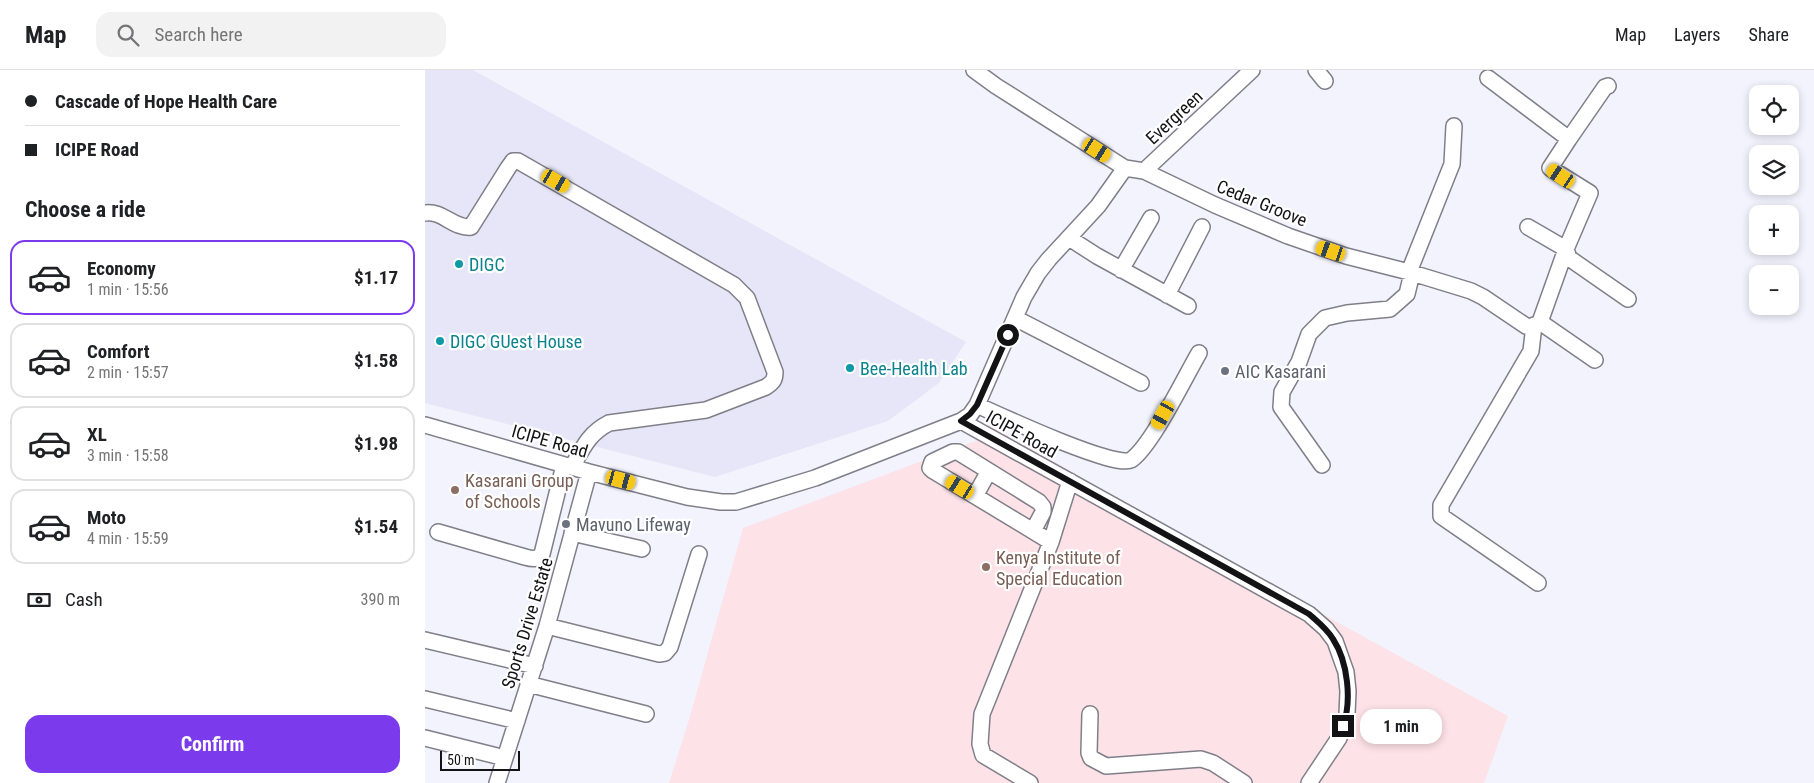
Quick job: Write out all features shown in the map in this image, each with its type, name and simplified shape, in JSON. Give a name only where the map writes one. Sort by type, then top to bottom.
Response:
[{"type":"street","points":[[961,421],[977,405],[1015,318],[1038,273],[1098,206],[1125,168],[995,86],[974,70]]},
{"type":"street","name":"Evergreen","points":[[1144,171],[1252,70]]},
{"type":"street","points":[[1488,78],[1569,139]]},
{"type":"street","points":[[1538,583],[1441,516],[1440,512],[1441,505],[1531,351],[1537,324],[1590,193],[1550,168],[1605,87],[1608,86]]},
{"type":"street","points":[[1322,465],[1281,407],[1282,392],[1299,362],[1309,334],[1325,318],[1347,313],[1390,309],[1407,294],[1411,273],[1451,164],[1454,126]]},
{"type":"street","points":[[425,213],[439,214],[463,226],[471,227],[507,168],[513,161],[519,161],[734,285],[747,298],[775,372],[775,378],[767,387],[706,410],[609,423],[597,429],[588,438],[568,466],[542,554],[539,558],[525,557],[438,532]]},
{"type":"street","name":"Cedar Groove","points":[[1125,168],[1144,171],[1215,205],[1288,236],[1346,256],[1471,291],[1526,326],[1532,327],[1537,324],[1595,360]]},
{"type":"street","points":[[1121,270],[1151,218]]},
{"type":"street","points":[[1167,295],[1201,227]]},
{"type":"street","points":[[1528,227],[1566,249],[1569,258],[1628,299]]},
{"type":"street","points":[[1069,238],[1121,270],[1188,306]]},
{"type":"street","points":[[1015,318],[1141,384]]},
{"type":"street","points":[[977,405],[1100,456],[1123,462],[1129,461],[1143,449],[1199,353]]},
{"type":"street","name":"ICIPE Road","points":[[425,425],[589,472],[687,497],[721,502],[736,502],[815,478],[961,421],[1309,614],[1325,629],[1335,641],[1346,672],[1348,691],[1347,714],[1339,738],[1309,783]]},
{"type":"street","points":[[1033,531],[1043,512],[1043,507],[1039,502],[956,452],[932,462],[930,468],[932,470],[1051,542]]},
{"type":"street","points":[[975,496],[989,471]]},
{"type":"street","name":"Sports Drive Estate","points":[[497,783],[547,626],[589,472]]},
{"type":"street","points":[[1029,783],[983,755],[979,744],[983,714],[1051,542],[1070,481]]},
{"type":"street","points":[[572,533],[642,549]]},
{"type":"street","points":[[547,626],[659,654],[665,653],[670,647],[699,554]]},
{"type":"street","points":[[425,640],[535,666]]},
{"type":"street","points":[[529,684],[646,714]]},
{"type":"street","points":[[425,700],[517,721]]},
{"type":"street","points":[[1090,714],[1089,753],[1091,758],[1106,766],[1201,759],[1213,763],[1226,778],[1244,783]]},
{"type":"street","points":[[425,738],[505,758]]},
{"type":"shaded area","points":[[425,70],[473,70],[966,342],[939,383],[888,421],[715,477],[425,403]]},
{"type":"shaded area","name":"Kenya Institute of Special Education","points":[[989,425],[1308,606],[1508,716],[1484,783],[669,783],[688,723],[743,528],[978,440]]},
{"type":"place","name":"DIGC","points":[[459,264]]},
{"type":"place","name":"DIGC GUest House","points":[[440,341]]},
{"type":"place","name":"Bee-Health Lab","points":[[850,368]]},
{"type":"place","name":"AIC Kasarani","points":[[1225,371]]},
{"type":"place","name":"Kasarani Group of Schools","points":[[455,490]]},
{"type":"place","name":"Mavuno Lifeway","points":[[566,524]]},
{"type":"place","name":"Kenya Institute of Special Education","points":[[986,567]]},
{"type":"route","points":[[1008,335],[977,405],[961,421],[1309,614],[1335,641],[1346,672],[1348,691],[1347,714],[1343,726]]}]
